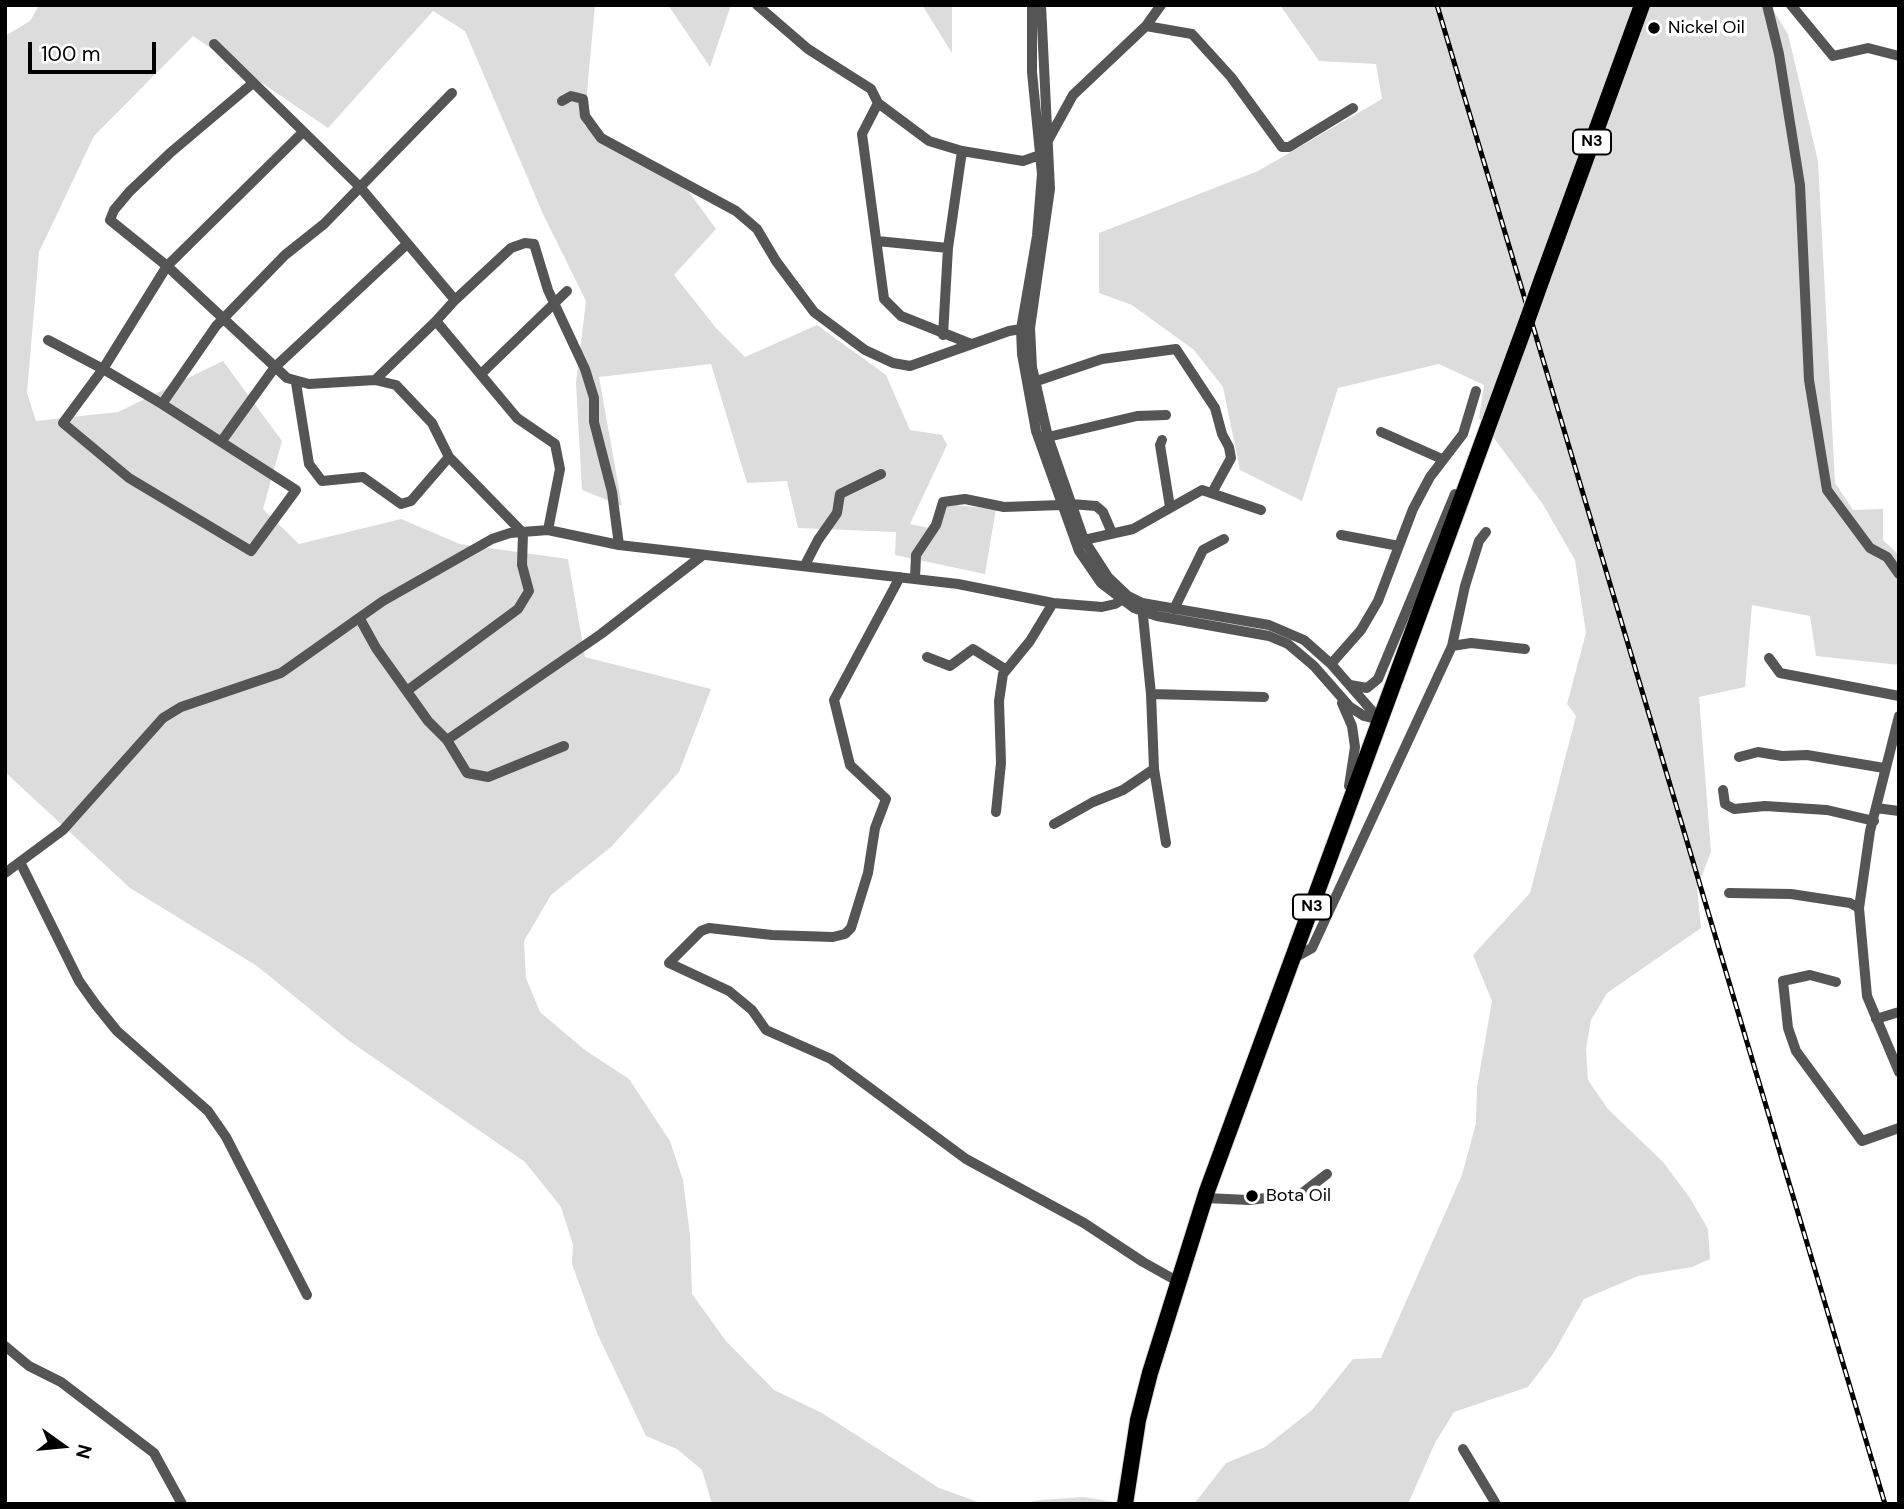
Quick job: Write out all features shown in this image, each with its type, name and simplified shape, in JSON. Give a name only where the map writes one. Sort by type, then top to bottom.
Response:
[{"type":"highway","name":"N3","points":[[1125,1504],[1138,1420],[1177,1280],[1205,1198],[1642,5]]},
{"type":"street","points":[[757,5],[808,49],[871,89],[878,103],[929,141],[962,151],[1023,161],[1040,155],[1049,144],[1073,95],[1146,26],[1161,5]]},
{"type":"street","points":[[1019,5],[1035,6]]},
{"type":"street","points":[[1767,5],[1779,54],[1800,185],[1809,380],[1827,490],[1870,548],[1887,557],[1899,574]]},
{"type":"street","points":[[1791,5],[1833,56],[1868,48],[1899,56]]},
{"type":"street","points":[[1035,6],[1049,144],[1050,189],[1046,235],[1026,328],[1034,382],[1079,551],[1090,571],[1142,608],[1257,634],[1289,644],[1314,666],[1338,694],[1364,716],[1380,720]]},
{"type":"street","points":[[1035,6],[1032,72],[1040,155],[1037,236],[1026,328],[1026,389],[1066,504],[1096,562],[1125,598]]},
{"type":"street","points":[[1146,26],[1192,34],[1231,77],[1282,147],[1289,147],[1353,108]]},
{"type":"street","points":[[214,44],[360,187],[455,300]]},
{"type":"street","points":[[253,83],[170,153],[114,210],[110,220],[167,266],[275,367],[296,383],[375,380],[396,385],[432,423],[449,457],[523,533],[522,565],[530,591],[517,609],[408,690]]},
{"type":"street","points":[[162,404],[223,319],[285,255],[311,236],[452,93]]},
{"type":"street","points":[[562,101],[571,96],[583,99],[585,116],[601,138],[736,211],[757,229],[776,261],[814,312],[865,351],[893,363],[910,366],[1026,328]]},
{"type":"street","points":[[878,103],[862,134],[884,299],[892,310],[943,335],[971,344]]},
{"type":"street","points":[[48,340],[103,369],[162,404],[296,490],[251,551],[129,478],[63,423],[103,369],[167,266],[302,133]]},
{"type":"street","points":[[943,335],[948,248],[962,151]]},
{"type":"street","points":[[877,241],[948,248]]},
{"type":"street","points":[[375,380],[511,248],[525,243],[534,244],[554,304],[585,369],[594,398],[594,422],[612,492],[619,545]]},
{"type":"street","points":[[221,442],[275,367],[407,244]]},
{"type":"street","points":[[482,373],[567,291]]},
{"type":"street","points":[[436,321],[517,418],[555,444],[560,469],[548,530]]},
{"type":"street","points":[[1034,382],[1102,359],[1176,349],[1215,408],[1222,434],[1229,447],[1231,458],[1213,491]]},
{"type":"street","points":[[296,383],[310,464],[322,481],[363,477],[401,503],[411,501],[449,457]]},
{"type":"street","points":[[1331,664],[1371,613],[1413,509],[1442,459],[1456,447],[1463,434],[1476,391]]},
{"type":"street","points":[[1349,685],[1367,688],[1378,679],[1478,438],[1495,405]]},
{"type":"street","points":[[1048,437],[1137,416],[1166,415]]},
{"type":"street","points":[[1381,432],[1442,459]]},
{"type":"street","points":[[1162,440],[1160,445],[1170,507]]},
{"type":"street","points":[[805,565],[837,513],[840,494],[881,474]]},
{"type":"street","points":[[1084,540],[1133,529],[1194,492],[1213,491],[1261,510]]},
{"type":"street","points":[[915,579],[916,555],[936,525],[943,502],[965,499],[1004,507],[1066,504],[1096,506],[1103,512],[1112,533]]},
{"type":"street","points":[[5,873],[21,864],[63,830],[163,718],[181,707],[281,673],[360,620],[383,601],[492,539],[548,530],[619,545],[915,579],[1053,603],[1102,607],[1125,598]]},
{"type":"street","points":[[1292,959],[1312,948],[1452,646],[1465,586],[1479,541],[1486,532]]},
{"type":"street","points":[[1341,535],[1399,546]]},
{"type":"street","points":[[1174,609],[1203,550],[1224,539]]},
{"type":"street","points":[[447,740],[601,634],[703,555]]},
{"type":"street","points":[[900,577],[834,700],[850,765],[886,799],[875,828],[867,873],[851,928],[845,934],[833,937],[772,935],[709,928],[701,931],[669,963],[729,991],[752,1010],[765,1030],[838,1064],[966,1159],[1084,1223],[1143,1262],[1177,1280]]},
{"type":"street","points":[[996,812],[1001,763],[999,701],[1004,669],[1030,641],[1053,603]]},
{"type":"street","points":[[1142,608],[1174,609],[1269,625],[1288,631],[1304,640],[1331,664],[1380,720]]},
{"type":"street","points":[[1142,608],[1151,694],[1154,769],[1166,844]]},
{"type":"street","points":[[360,620],[376,648],[428,721],[447,740],[467,773],[488,777],[564,746]]},
{"type":"street","points":[[1452,646],[1471,643],[1525,649]]},
{"type":"street","points":[[927,657],[950,666],[973,649],[1004,669]]},
{"type":"street","points":[[1769,658],[1780,673],[1899,696]]},
{"type":"street","points":[[1151,694],[1265,696]]},
{"type":"street","points":[[1333,848],[1350,785],[1355,747],[1352,726],[1338,694]]},
{"type":"street","points":[[1899,716],[1884,768],[1859,908],[1862,970],[1876,1019],[1899,1072]]},
{"type":"street","points":[[1739,758],[1758,752],[1782,757],[1807,755],[1884,768]]},
{"type":"street","points":[[1054,824],[1093,802],[1123,790],[1154,769]]},
{"type":"street","points":[[1723,790],[1725,804],[1734,809],[1765,807],[1827,810],[1874,821]]},
{"type":"street","points":[[1876,808],[1899,811]]},
{"type":"street","points":[[21,864],[79,981],[96,1005],[117,1031],[208,1111],[226,1137],[307,1294]]},
{"type":"street","points":[[1730,893],[1791,894],[1850,902],[1859,908]]},
{"type":"street","points":[[1836,982],[1810,975],[1783,981],[1788,1028],[1796,1051],[1862,1141],[1899,1128]]},
{"type":"street","points":[[1876,1019],[1899,1013]]},
{"type":"street","points":[[1205,1198],[1249,1200],[1301,1194],[1327,1174]]},
{"type":"street","points":[[5,1346],[29,1366],[61,1382],[154,1453],[182,1504]]},
{"type":"street","points":[[1463,1449],[1496,1504]]},
{"type":"shaded area","points":[[39,5],[595,5],[584,125],[689,192],[716,229],[674,275],[716,328],[745,357],[817,325],[886,375],[910,430],[942,435],[947,445],[910,524],[939,530],[944,504],[996,509],[985,574],[895,555],[896,532],[798,528],[787,481],[747,483],[711,364],[599,377],[622,506],[582,490],[576,383],[586,301],[543,214],[465,31],[433,11],[328,128],[193,36],[94,136],[39,252],[27,393],[36,421],[118,412],[223,361],[282,441],[263,509],[299,544],[401,519],[460,544],[568,559],[585,657],[711,689],[679,772],[611,847],[551,895],[524,941],[526,978],[540,1012],[585,1050],[629,1079],[670,1141],[683,1180],[690,1235],[692,1294],[726,1341],[774,1390],[822,1413],[939,1488],[984,1504],[712,1504],[702,1470],[677,1449],[646,1436],[597,1333],[572,1264],[573,1245],[561,1207],[525,1162],[348,1040],[257,966],[130,888],[5,772],[5,36],[30,21]]},
{"type":"shaded area","points":[[668,5],[731,5],[710,67]]},
{"type":"shaded area","points":[[922,5],[952,5],[952,53]]},
{"type":"shaded area","points":[[1280,5],[1770,5],[1788,34],[1818,161],[1835,483],[1853,510],[1883,509],[1883,540],[1899,555],[1899,665],[1816,656],[1810,616],[1752,605],[1745,687],[1699,697],[1711,852],[1697,888],[1701,928],[1607,993],[1591,1020],[1586,1049],[1588,1080],[1608,1109],[1663,1162],[1690,1198],[1708,1229],[1710,1259],[1692,1267],[1638,1276],[1584,1299],[1553,1354],[1528,1387],[1454,1412],[1435,1443],[1408,1504],[1194,1504],[1226,1463],[1265,1447],[1312,1410],[1353,1359],[1381,1358],[1462,1175],[1476,1123],[1477,1087],[1492,1001],[1473,955],[1530,893],[1576,716],[1567,704],[1586,633],[1575,560],[1542,503],[1479,418],[1484,385],[1439,364],[1338,388],[1302,501],[1240,470],[1223,387],[1194,350],[1132,305],[1099,293],[1099,233],[1258,171],[1382,99],[1376,64],[1319,61]]},
{"type":"shaded area","points":[[1084,1497],[1126,1504],[1018,1504],[1041,1500]]},
{"type":"railway","points":[[1437,5],[1885,1504]]},
{"type":"place","name":"Nickel Oil","points":[[1654,28]]},
{"type":"place","name":"Bota Oil","points":[[1252,1196]]}]
